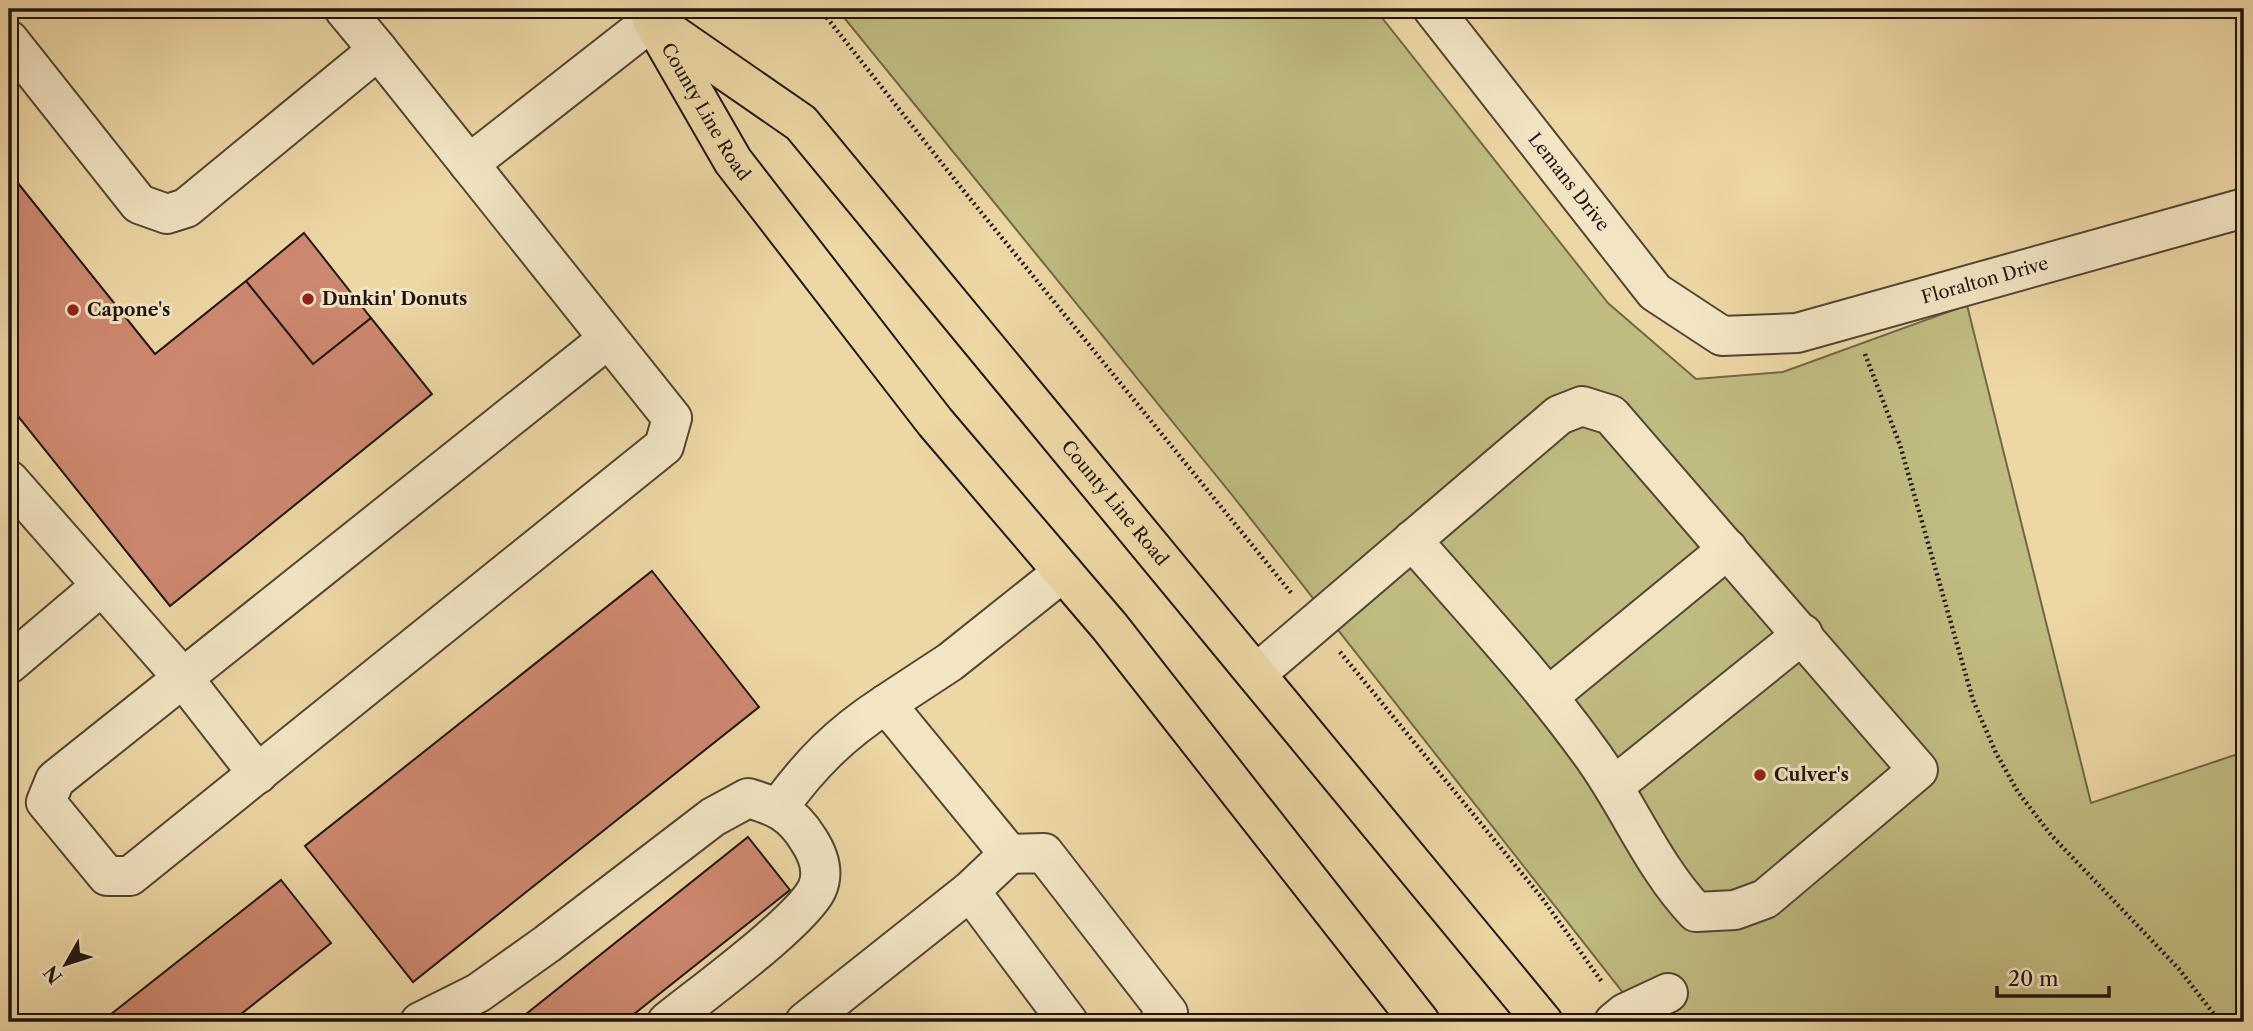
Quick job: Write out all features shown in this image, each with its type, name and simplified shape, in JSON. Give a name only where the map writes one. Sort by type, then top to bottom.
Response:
[{"type":"main road","name":"County Line Road","points":[[654,13],[733,161],[935,422],[1118,638],[1420,1022]]},
{"type":"main road","name":"County Line Road","points":[[654,13],[801,123],[1543,1022]]},
{"type":"street","points":[[344,9],[672,418],[664,446],[130,876],[107,876],[46,802],[55,780],[608,339]]},
{"type":"street","name":"Lemans Drive","points":[[1433,9],[1655,292],[1722,336]]},
{"type":"street","points":[[469,164],[654,13]]},
{"type":"street","points":[[9,40],[139,204],[167,214],[186,208],[378,50]]},
{"type":"street","name":"Floralton Drive","points":[[1722,336],[1797,333],[2244,208]]},
{"type":"street","points":[[1256,674],[1315,622],[1559,415],[1582,406],[1611,415],[1918,770],[1765,899],[1735,910],[1696,912],[1675,890],[1614,786],[1549,696],[1412,540]]},
{"type":"street","points":[[9,480],[100,587],[183,678],[258,774]]},
{"type":"street","points":[[1549,696],[1728,549]]},
{"type":"street","points":[[779,807],[809,766],[832,744],[950,662],[1063,572]]},
{"type":"street","points":[[9,664],[100,587]]},
{"type":"street","points":[[1614,786],[1802,634]]},
{"type":"street","points":[[886,704],[1009,854]]},
{"type":"street","points":[[420,1022],[478,993],[538,951],[713,817],[748,799],[779,807],[803,830],[821,859],[817,889],[791,920],[667,1022]]},
{"type":"street","points":[[805,1022],[970,891],[1009,854],[1044,853],[1168,1013],[1159,1022]]},
{"type":"street","points":[[970,891],[1068,1022]]},
{"type":"street","points":[[1619,1018],[1668,993]]},
{"type":"path","points":[[820,9],[971,201],[1542,898],[1619,1018]]},
{"type":"path","points":[[1851,318],[1900,445],[1973,700],[1996,753],[2018,792],[2051,835],[2179,969],[2220,1022]]},
{"type":"shaded area","points":[[837,9],[1375,9],[1608,303],[1696,379],[1783,372],[1967,305],[2091,803],[2244,752],[2244,1022],[1646,1022],[1232,495]]},
{"type":"building","points":[[9,172],[155,354],[246,281],[313,364],[371,318],[432,394],[170,606],[9,405]]},
{"type":"building","name":"Dunkin' Donuts","points":[[304,233],[371,318],[313,364],[246,281]]},
{"type":"building","points":[[652,571],[759,707],[413,982],[305,846]]},
{"type":"building","points":[[748,837],[790,890],[624,1022],[516,1022]]},
{"type":"building","points":[[281,880],[331,943],[231,1022],[101,1022]]},
{"type":"place","name":"Dunkin' Donuts","points":[[308,299]]},
{"type":"place","name":"Capone's","points":[[73,310]]},
{"type":"place","name":"Culver's","points":[[1760,775]]}]
